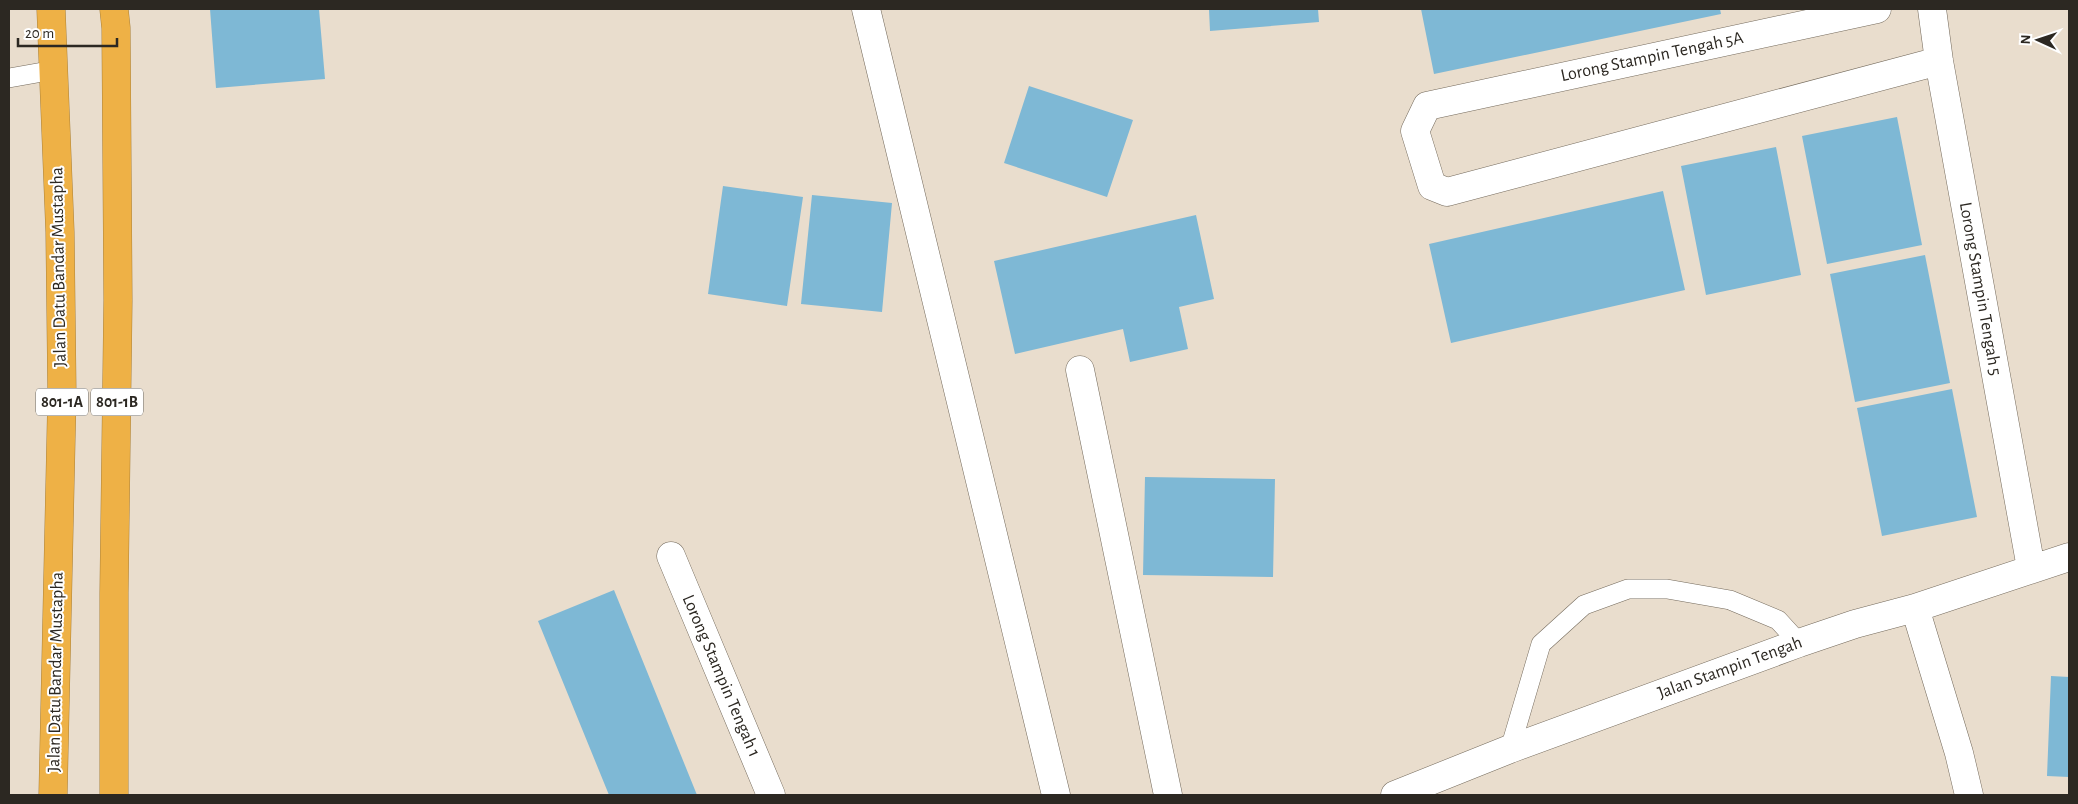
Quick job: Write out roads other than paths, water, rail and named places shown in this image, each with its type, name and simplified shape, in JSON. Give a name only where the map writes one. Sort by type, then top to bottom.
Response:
[{"type":"highway","name":"Jalan Datu Bandar Mustapha","points":[[51,9],[60,232],[62,394],[53,795]]},
{"type":"highway","name":"801-1B","points":[[114,9],[118,300],[114,593],[114,795]]},
{"type":"street","points":[[866,9],[1056,795]]},
{"type":"street","name":"Lorong Stampin Tengah 5A","points":[[1877,9],[1427,106],[1415,131],[1432,186],[1447,192],[1939,60]]},
{"type":"street","name":"Lorong Stampin Tengah 5","points":[[1932,9],[1939,60],[2031,568]]},
{"type":"street","points":[[1080,370],[1168,795]]},
{"type":"street","name":"Lorong Stampin Tengah 1","points":[[671,556],[772,795]]},
{"type":"street","name":"Jalan Stampin Tengah","points":[[1395,795],[1510,749],[1799,643],[1915,608],[2031,568],[2069,557]]},
{"type":"street","points":[[1915,608],[1959,753],[1969,795]]},
{"type":"lane","points":[[9,78],[54,70]]},
{"type":"lane","points":[[1510,749],[1541,644],[1584,605],[1628,589],[1667,589],[1730,600],[1778,620],[1799,643]]}]
